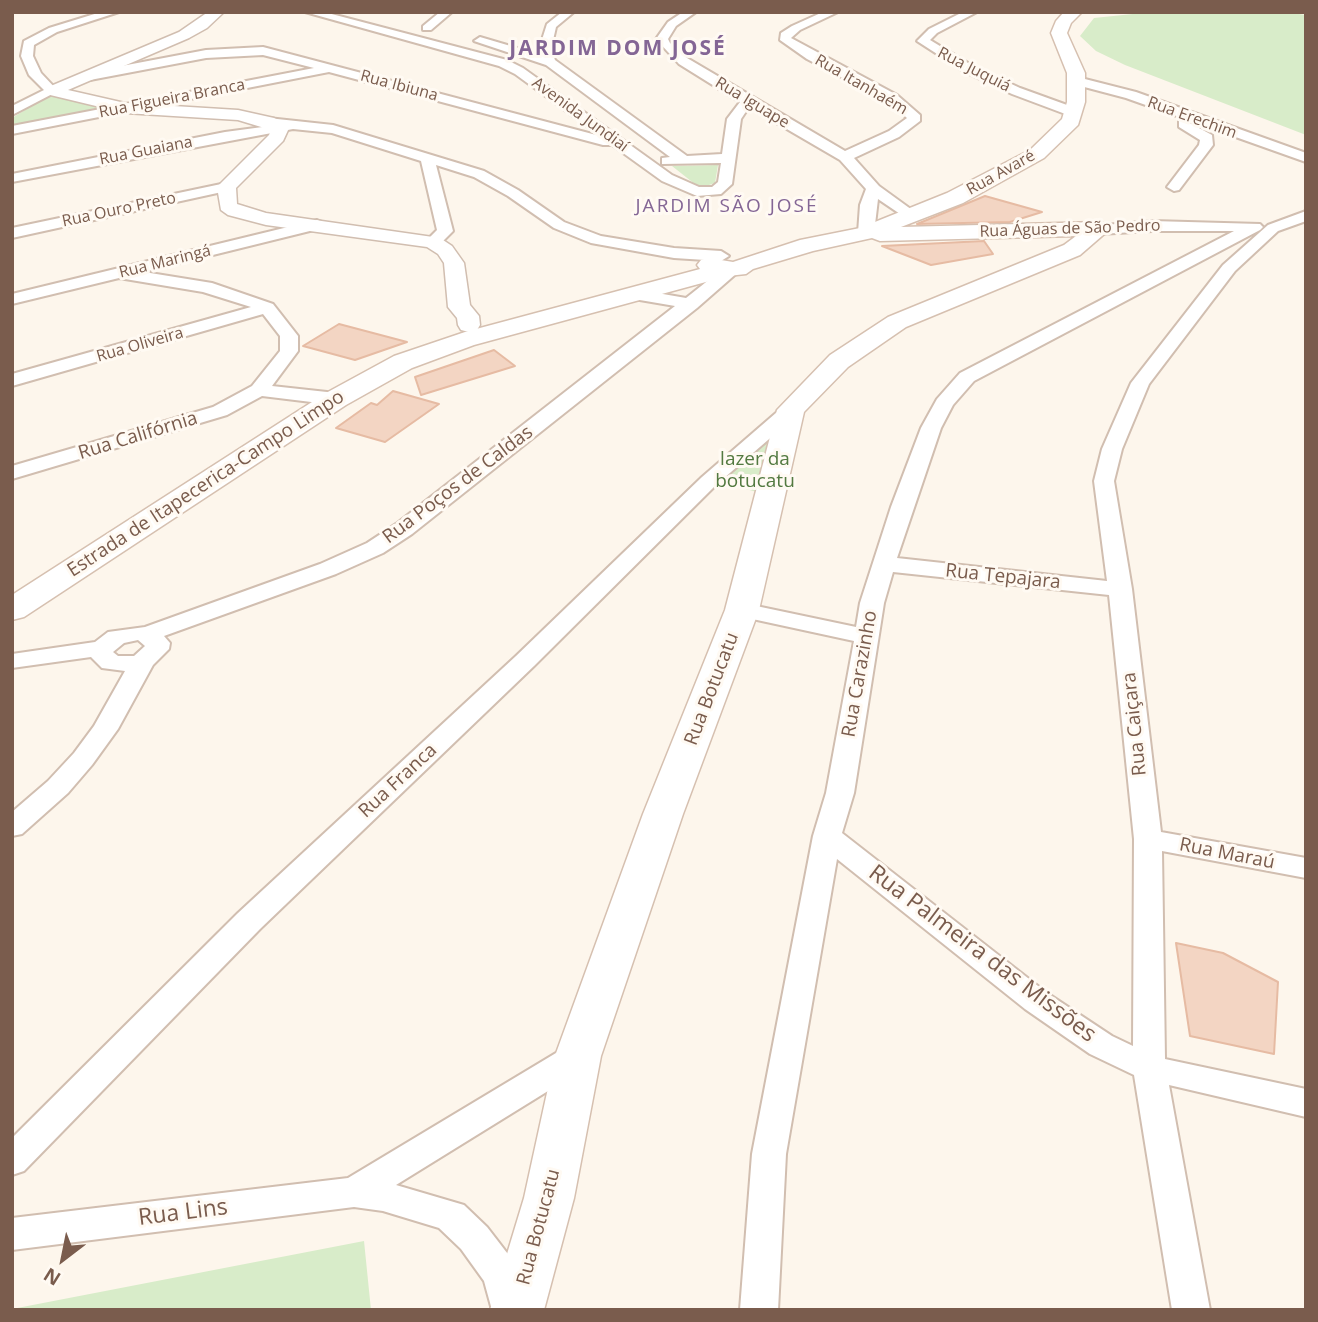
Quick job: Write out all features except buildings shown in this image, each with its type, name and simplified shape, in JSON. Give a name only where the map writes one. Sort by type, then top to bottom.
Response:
[{"type":"main road","points":[[1074,12],[1064,21],[1059,33],[1077,81],[1074,107]]},
{"type":"main road","name":"Rua Avaré","points":[[460,328],[538,320],[646,291],[724,263],[866,233],[977,188],[1037,154],[1063,130],[1070,121],[1074,107]]},
{"type":"main road","points":[[791,410],[839,361],[886,328],[1072,250],[1099,229]]},
{"type":"main road","name":"Rua Águas de São Pedro","points":[[866,233],[902,235],[1099,229]]},
{"type":"main road","name":"Estrada de Itapecerica-Campo Limpo","points":[[12,611],[336,399],[460,328]]},
{"type":"main road","name":"Rua Botucatu","points":[[517,1310],[549,1198],[578,1056],[663,814],[742,610],[791,410]]},
{"type":"main road","points":[[12,588],[58,579]]},
{"type":"street","points":[[114,12],[53,30],[28,43],[27,56],[35,75],[52,91],[125,108],[314,125],[479,174],[559,225],[579,234],[615,244],[724,263]]},
{"type":"street","points":[[12,111],[202,25],[218,12]]},
{"type":"street","name":"Avenida Jundiaí","points":[[310,12],[503,63],[519,71],[648,164],[691,190],[710,192],[722,189],[729,158]]},
{"type":"street","points":[[357,12],[392,20]]},
{"type":"street","points":[[427,28],[447,12]]},
{"type":"street","points":[[464,37],[548,56],[551,26],[569,12]]},
{"type":"street","name":"Rua Iguape","points":[[691,12],[672,24],[662,39],[683,61],[845,157],[874,189],[911,215]]},
{"type":"street","name":"Rua Itanhaém","points":[[833,12],[796,27],[785,35],[786,40],[892,99],[915,118],[894,134],[845,157]]},
{"type":"street","name":"Rua Juquiá","points":[[972,12],[933,31],[923,41],[969,69],[1043,102],[1074,107]]},
{"type":"street","name":"Rua Ibiuna","points":[[90,76],[173,59],[249,50],[276,53],[623,146]]},
{"type":"street","name":"Rua Ibiuna","points":[[142,52],[156,59],[173,59]]},
{"type":"street","name":"Avenida Jundiaí","points":[[548,56],[682,159]]},
{"type":"street","name":"Rua Figueira Branca","points":[[12,130],[332,68]]},
{"type":"street","name":"Rua Erechim","points":[[1077,81],[1131,95],[1306,158]]},
{"type":"street","points":[[1131,95],[1143,106],[1195,129],[1207,138],[1206,145],[1174,187]]},
{"type":"street","points":[[648,164],[682,159],[729,158],[733,122],[747,101]]},
{"type":"street","points":[[733,122],[757,117],[781,120]]},
{"type":"street","points":[[269,123],[277,137],[226,187],[226,202],[235,211],[266,219],[433,242],[445,250],[454,263],[460,328]]},
{"type":"street","name":"Rua Guaiana","points":[[12,178],[225,136],[269,123]]},
{"type":"street","points":[[428,160],[444,230],[433,242]]},
{"type":"street","name":"Rua Ouro Preto","points":[[12,233],[226,187]]},
{"type":"street","points":[[866,233],[874,189]]},
{"type":"street","name":"Rua Caiçara","points":[[1191,1310],[1149,1068],[1148,839],[1120,589],[1104,481],[1112,449],[1140,383],[1212,288],[1264,228],[1306,216]]},
{"type":"street","name":"Rua Maringá","points":[[12,299],[317,225]]},
{"type":"street","name":"Rua Águas de São Pedro","points":[[1099,229],[1152,226],[1264,228]]},
{"type":"street","name":"Rua Carazinho","points":[[759,1310],[769,1154],[827,836],[840,793],[872,603],[902,507],[931,428],[944,403],[967,377],[1264,228]]},
{"type":"street","name":"Rua Poços de Caldas","points":[[102,648],[116,637],[148,634],[328,569],[375,548],[404,529],[691,304],[724,263]]},
{"type":"street","points":[[119,273],[206,287],[267,309],[289,336],[291,344],[289,351],[259,390]]},
{"type":"street","points":[[646,291],[691,304]]},
{"type":"street","name":"Rua Oliveira","points":[[12,380],[267,309]]},
{"type":"street","points":[[259,390],[336,399]]},
{"type":"street","name":"Rua Califórnia","points":[[12,473],[220,411],[259,390]]},
{"type":"street","name":"Rua Franca","points":[[12,1161],[248,922],[525,661],[709,481],[791,410]]},
{"type":"street","name":"Rua Tepajara","points":[[886,564],[1120,589]]},
{"type":"street","points":[[742,610],[867,637]]},
{"type":"street","points":[[14,660],[102,648],[104,659],[111,663],[132,664],[143,660],[157,649],[158,643],[148,634]]},
{"type":"street","points":[[12,827],[58,787],[83,759],[105,729],[143,660]]},
{"type":"street","name":"Rua Palmeira das Missões","points":[[827,836],[1036,1001],[1101,1045],[1149,1068],[1306,1103]]},
{"type":"street","name":"Rua Maraú","points":[[1148,839],[1306,868]]},
{"type":"street","name":"Rua Lins","points":[[354,1192],[578,1056]]},
{"type":"street","name":"Rua Lins","points":[[12,1234],[354,1192],[406,1200],[451,1216],[481,1245],[501,1274],[510,1310]]},
{"type":"green space","points":[[1152,12],[1285,12],[1306,15],[1306,135],[1125,65],[1096,51],[1080,36],[1094,18]]},
{"type":"green space","points":[[48,96],[99,107],[96,110],[12,126],[12,118]]},
{"type":"green space","points":[[718,165],[715,183],[706,186],[696,185],[672,166]]},
{"type":"green space","name":"lazer da botucatu","points":[[785,414],[768,495],[716,481]]},
{"type":"green space","points":[[364,1241],[371,1310],[12,1310],[12,1309]]},
{"type":"district","name":"JARDIM DOM JOSÉ","points":[[618,49]]},
{"type":"district","name":"JARDIM SÃO JOSÉ","points":[[727,207]]}]
